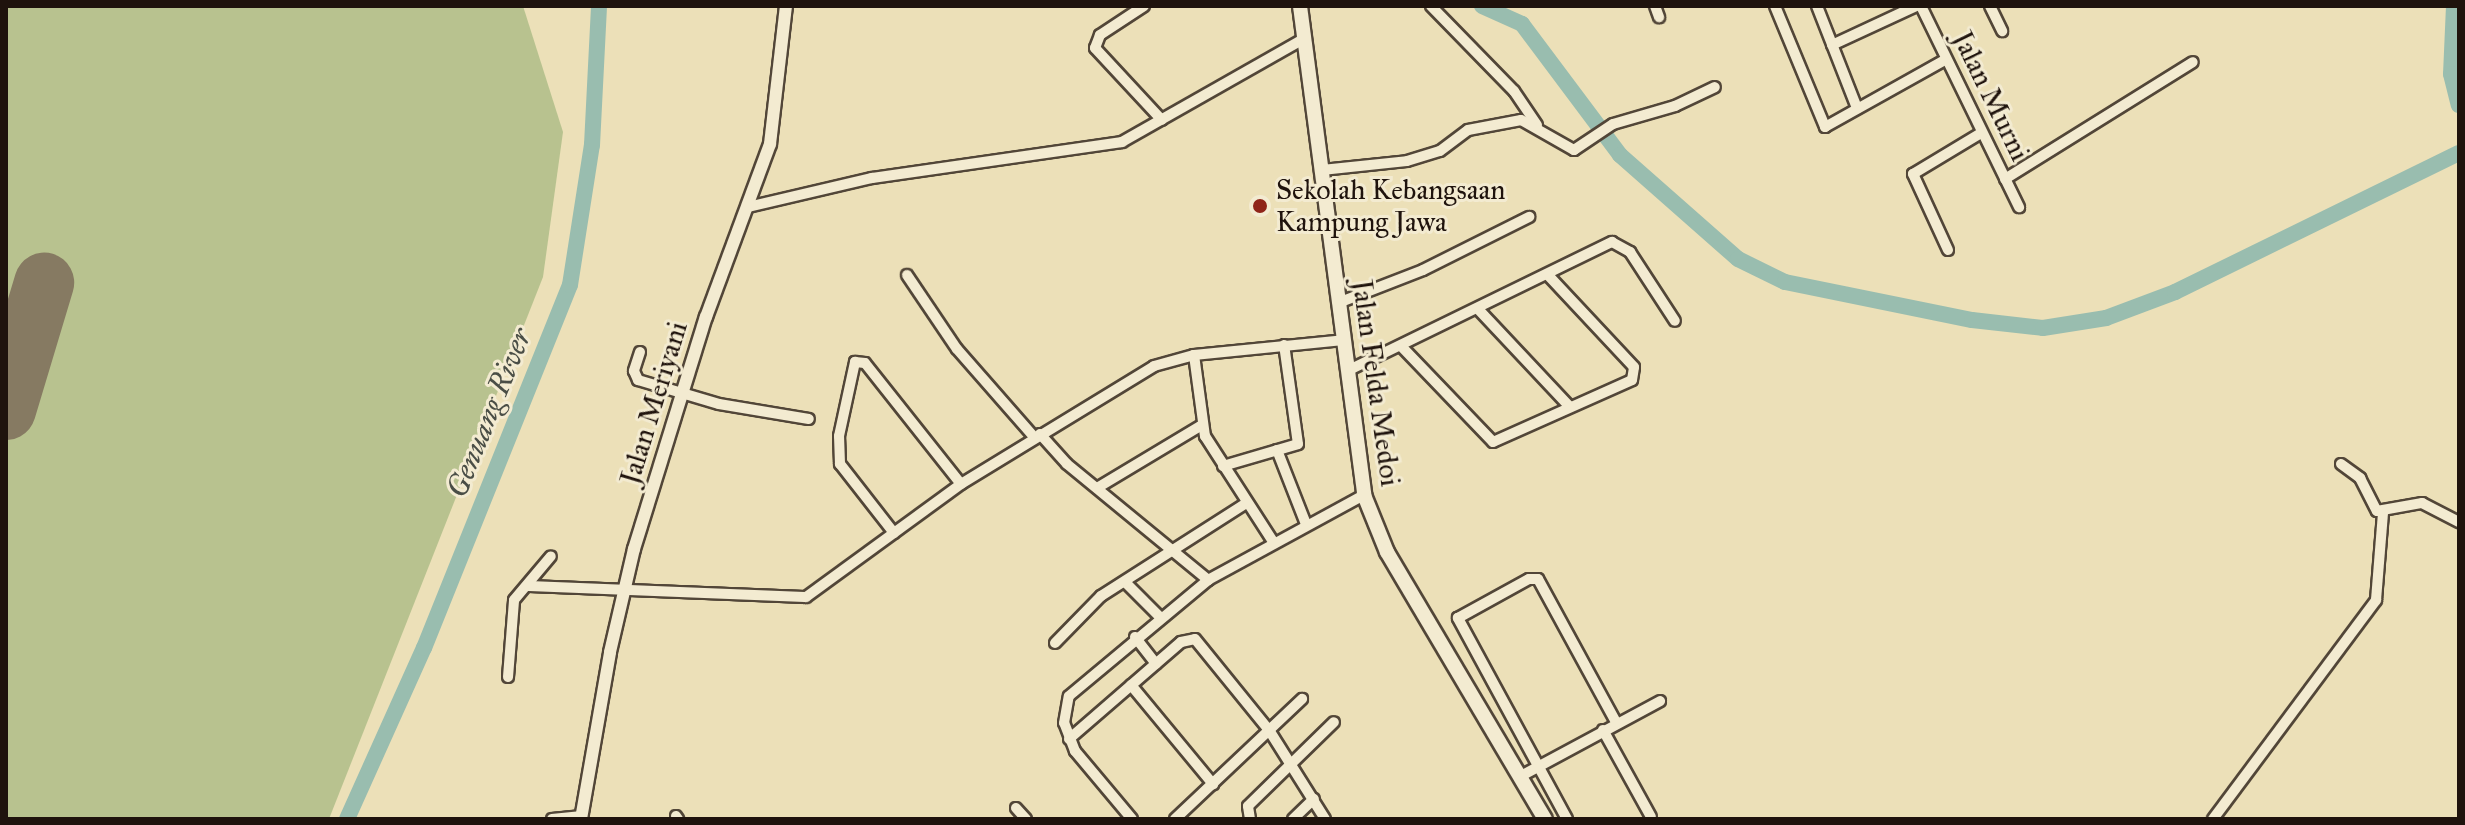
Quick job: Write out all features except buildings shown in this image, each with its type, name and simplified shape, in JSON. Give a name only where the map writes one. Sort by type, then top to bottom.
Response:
[{"type":"main road","name":"Jalan Felda Medoi","points":[[1300,6],[1364,495],[1387,552],[1545,819]]},
{"type":"street","points":[[1144,6],[1100,35],[1095,48],[1162,120]]},
{"type":"street","points":[[1431,6],[1514,91],[1537,125],[1562,148],[1579,148],[1624,119],[1675,106],[1715,87]]},
{"type":"street","points":[[1655,6],[1659,17]]},
{"type":"street","points":[[1775,6],[1825,127],[1945,60]]},
{"type":"street","points":[[1817,6],[1857,108]]},
{"type":"street","points":[[1832,45],[1919,6]]},
{"type":"street","name":"Jalan Murni","points":[[1919,6],[2019,207]]},
{"type":"street","points":[[1990,6],[2002,31]]},
{"type":"street","name":"Jalan Meriyani","points":[[582,817],[622,593],[682,394],[770,144],[789,7]]},
{"type":"street","points":[[748,207],[872,178],[1122,142],[1305,38]]},
{"type":"street","points":[[2005,179],[2193,62]]},
{"type":"street","points":[[1322,170],[1429,156],[1468,130],[1505,122],[1537,125]]},
{"type":"street","points":[[1948,250],[1913,174],[1981,133]]},
{"type":"street","points":[[1338,303],[1423,270],[1529,217]]},
{"type":"street","points":[[1347,371],[1620,242],[1675,321]]},
{"type":"street","points":[[1401,346],[1491,441],[1632,380],[1636,370],[1547,274]]},
{"type":"street","points":[[907,275],[957,349],[1037,436],[1208,580]]},
{"type":"street","points":[[1478,309],[1569,406]]},
{"type":"street","points":[[528,586],[622,593],[806,597],[961,484],[1154,366],[1194,355],[1343,340]]},
{"type":"street","points":[[1223,466],[1295,447],[1298,440],[1284,345]]},
{"type":"street","points":[[640,352],[635,378],[682,394],[809,419]]},
{"type":"street","points":[[1194,355],[1202,425],[1245,504],[1274,543]]},
{"type":"street","points":[[894,533],[840,464],[839,436],[855,362],[865,363],[961,484]]},
{"type":"street","points":[[1097,488],[1202,425]]},
{"type":"street","points":[[1277,450],[1306,524]]},
{"type":"street","points":[[2341,464],[2360,478],[2371,508],[2383,513],[2422,503],[2459,522]]},
{"type":"street","points":[[1132,819],[1091,774],[1069,739],[1064,714],[1069,696],[1159,616],[1208,580],[1364,495]]},
{"type":"street","points":[[1055,643],[1076,615],[1172,547],[1245,504]]},
{"type":"street","points":[[2213,819],[2376,600],[2383,513]]},
{"type":"street","points":[[508,677],[514,600],[551,556]]},
{"type":"street","points":[[1567,819],[1458,624],[1460,616],[1529,579],[1538,579],[1616,722]]},
{"type":"street","points":[[1125,582],[1159,616]]},
{"type":"street","points":[[1135,637],[1156,664]]},
{"type":"street","points":[[1069,739],[1185,640],[1198,640],[1269,730],[1325,819]]},
{"type":"street","points":[[1131,685],[1213,784]]},
{"type":"street","points":[[1175,819],[1302,699]]},
{"type":"street","points":[[1521,776],[1616,722],[1660,701]]},
{"type":"street","points":[[1250,819],[1248,806],[1334,722]]},
{"type":"street","points":[[1603,730],[1651,817]]},
{"type":"street","points":[[1293,819],[1314,799]]},
{"type":"street","points":[[1016,808],[1026,819]]},
{"type":"street","points":[[552,819],[582,817]]},
{"type":"green space","points":[[6,6],[523,6],[563,132],[543,277],[329,819],[6,819]]},
{"type":"waterway","name":"Genuang River","points":[[347,819],[424,648],[570,285],[592,145],[599,6]]},
{"type":"waterway","points":[[1482,6],[1522,24],[1620,155],[1738,259],[1785,282],[1972,320],[2043,328],[2106,318],[2175,292],[2459,153]]},
{"type":"waterway","points":[[2454,6],[2451,74],[2459,105]]},
{"type":"runway","points":[[6,410],[44,283]]},
{"type":"place","name":"Sekolah Kebangsaan Kampung Jawa","points":[[1260,206]]}]
